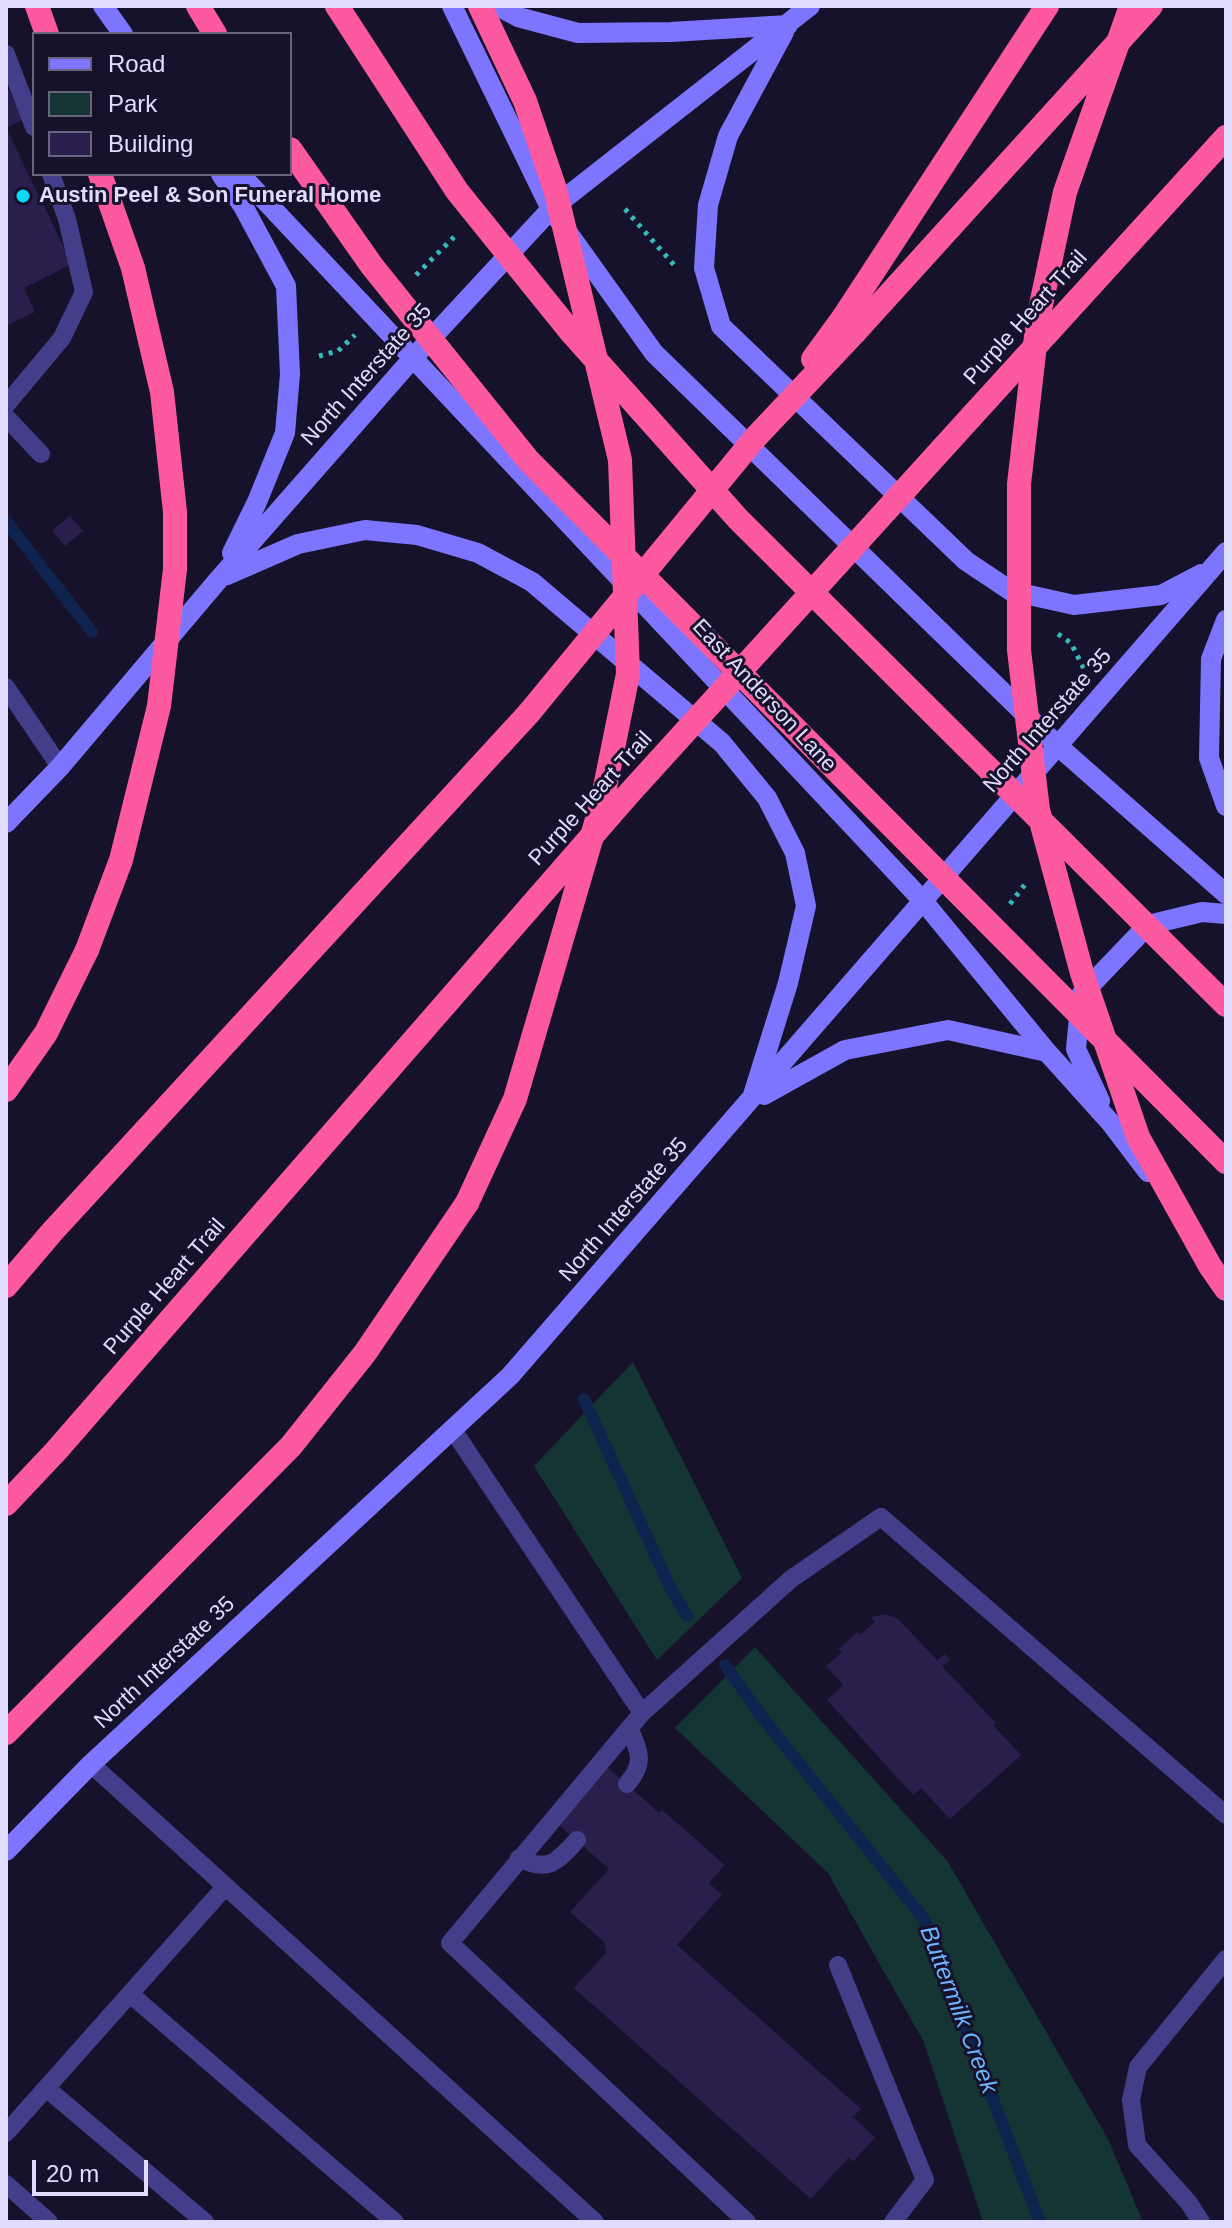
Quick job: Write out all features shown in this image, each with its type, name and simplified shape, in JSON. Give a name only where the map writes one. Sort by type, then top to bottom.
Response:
[{"type":"highway","points":[[37,6],[46,32]]},
{"type":"highway","points":[[198,6],[214,32]]},
{"type":"highway","points":[[337,6],[457,191],[570,331],[727,508],[1226,1005]]},
{"type":"highway","points":[[6,1733],[291,1446],[365,1353],[467,1203],[515,1099],[602,802],[628,674],[620,460],[555,189],[525,101],[480,6]]},
{"type":"highway","points":[[849,324],[1047,6]]},
{"type":"highway","points":[[1131,6],[1065,192],[1038,319],[1019,484],[1019,650],[1038,810],[1082,973],[1138,1137],[1226,1289]]},
{"type":"highway","points":[[6,1286],[52,1232],[529,713],[849,324],[1151,6]]},
{"type":"highway","name":"Purple Heart Trail","points":[[6,1504],[87,1416],[625,798],[1226,137]]},
{"type":"highway","points":[[292,152],[372,266],[528,460],[1226,1162]]},
{"type":"highway","points":[[6,1090],[46,1033],[87,950],[121,860],[159,706],[175,569],[175,512],[162,392],[133,268],[101,176]]},
{"type":"main road","points":[[103,6],[122,32]]},
{"type":"main road","points":[[452,6],[551,209],[654,353],[1058,746],[1226,894]]},
{"type":"main road","points":[[497,6],[518,17],[578,33],[671,32],[788,25]]},
{"type":"main road","name":"North Interstate 35","points":[[6,823],[60,767],[219,579],[413,358],[551,209],[810,6]]},
{"type":"main road","points":[[788,25],[728,136],[708,205],[704,268],[721,326],[966,561],[1011,591],[1074,605],[1161,595],[1219,560]]},
{"type":"main road","points":[[219,579],[257,502],[285,433],[290,374],[286,286],[243,206],[222,176]]},
{"type":"main road","name":"East Anderson Lane","points":[[242,176],[924,902],[1047,1052],[1110,1122],[1226,1274]]},
{"type":"main road","points":[[219,579],[298,544],[365,530],[417,535],[478,553],[532,582],[722,743],[767,798],[795,853],[806,906],[788,983],[750,1103]]},
{"type":"main road","name":"North Interstate 35","points":[[6,1851],[91,1764],[510,1376],[1219,560]]},
{"type":"main road","points":[[1226,620],[1211,659],[1209,758],[1226,806]]},
{"type":"main road","points":[[1110,1122],[1076,1049],[1081,995],[1148,925],[1202,912],[1226,914]]},
{"type":"main road","points":[[750,1103],[845,1050],[948,1030],[1047,1052]]},
{"type":"lane","points":[[6,54],[32,122]]},
{"type":"lane","points":[[6,405],[62,338],[84,292],[67,219],[52,176]]},
{"type":"lane","points":[[6,417],[41,454]]},
{"type":"lane","points":[[6,687],[60,767]]},
{"type":"lane","points":[[453,1430],[642,1713]]},
{"type":"lane","points":[[747,2222],[450,1943],[642,1713],[791,1579],[881,1517],[1226,1815]]},
{"type":"lane","points":[[627,1784],[637,1772],[640,1753],[629,1728]]},
{"type":"lane","points":[[91,1764],[595,2222]]},
{"type":"lane","points":[[519,1858],[535,1866],[558,1862],[577,1840]]},
{"type":"lane","points":[[6,2133],[225,1887]]},
{"type":"lane","points":[[1201,2222],[1189,2203],[1137,2145],[1131,2100],[1138,2067],[1226,1959]]},
{"type":"lane","points":[[838,1965],[925,2180],[893,2222]]},
{"type":"lane","points":[[130,1994],[395,2222]]},
{"type":"lane","points":[[46,2088],[205,2222]]},
{"type":"lane","points":[[6,2184],[49,2222]]},
{"type":"path","points":[[415,276],[460,231]]},
{"type":"path","points":[[319,356],[338,351],[361,330]]},
{"type":"green space","points":[[633,1362],[742,1578],[657,1660],[534,1466]]},
{"type":"green space","points":[[755,1647],[948,1862],[1108,2139],[1143,2222],[983,2222],[924,2042],[828,1873],[675,1728]]},
{"type":"building","points":[[6,84],[23,120],[6,128]]},
{"type":"building","name":"Austin Peel & Son Funeral Home","points":[[6,128],[72,264],[24,288],[35,312],[6,326]]},
{"type":"building","points":[[70,516],[83,531],[65,546],[52,530]]},
{"type":"building","points":[[885,1614],[898,1619],[937,1660],[945,1654],[950,1660],[942,1666],[996,1723],[994,1726],[1021,1755],[950,1819],[921,1788],[913,1795],[827,1700],[843,1685],[826,1666],[857,1632],[860,1635],[875,1622],[871,1617]]},
{"type":"building","points":[[607,1767],[725,1865],[709,1883],[722,1895],[677,1945],[861,2109],[853,2117],[875,2137],[853,2162],[849,2157],[811,2199],[574,1988],[606,1953],[604,1942],[570,1912],[609,1869],[557,1823]]},
{"type":"waterway","name":"Buttermilk Creek","points":[[6,521],[92,632]]},
{"type":"waterway","name":"Buttermilk Creek","points":[[584,1399],[670,1587],[687,1616]]},
{"type":"waterway","name":"Buttermilk Creek","points":[[725,1665],[762,1717],[924,1919],[1040,2222]]},
{"type":"place","name":"Austin Peel & Son Funeral Home","points":[[23,196]]}]
